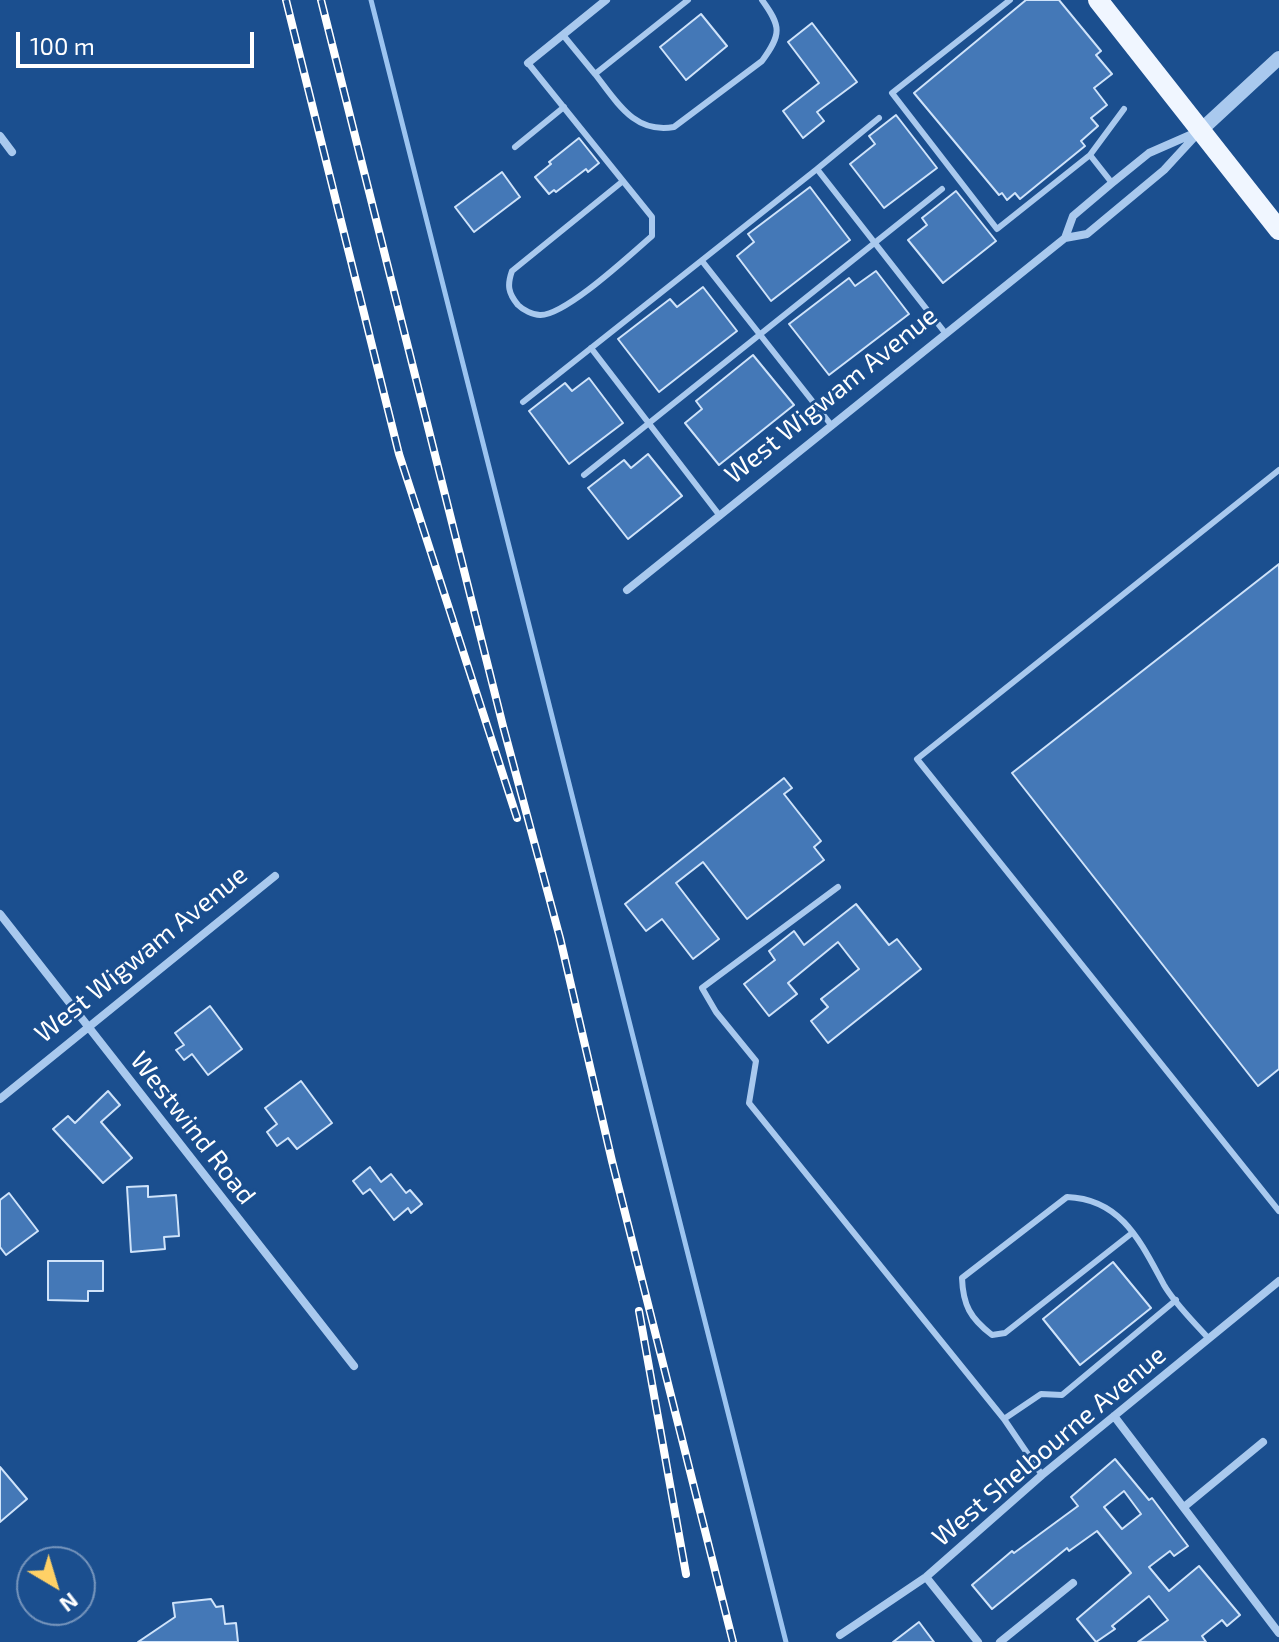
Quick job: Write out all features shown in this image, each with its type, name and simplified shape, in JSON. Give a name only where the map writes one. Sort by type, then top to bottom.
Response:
[{"type":"main road","points":[[1098,0],[1279,230]]},
{"type":"street","points":[[528,63],[606,0]]},
{"type":"street","name":"West Wigwam Avenue","points":[[627,590],[1065,238],[1087,234],[1164,170],[1201,130],[1279,58]]},
{"type":"street","name":"West Wigwam Avenue","points":[[1065,238],[1073,216],[1149,153],[1201,130]]},
{"type":"street","points":[[0,136],[12,152]]},
{"type":"street","name":"West Wigwam Avenue","points":[[0,1099],[275,876]]},
{"type":"street","name":"Westwind Road","points":[[0,914],[354,1366]]},
{"type":"street","name":"West Shelbourne Avenue","points":[[840,1635],[926,1577],[1042,1475],[1279,1281]]},
{"type":"street","points":[[1114,1416],[1279,1633]]},
{"type":"street","points":[[1184,1507],[1263,1442]]},
{"type":"street","points":[[926,1577],[978,1642]]},
{"type":"street","points":[[1000,1642],[1073,1583]]},
{"type":"lane","points":[[595,74],[688,0]]},
{"type":"lane","points":[[563,35],[629,117],[657,130],[674,127],[762,61],[777,35],[777,21],[762,0]]},
{"type":"lane","points":[[1010,0],[892,93],[997,229],[1090,155],[1124,109]]},
{"type":"lane","points":[[528,63],[652,217],[652,236],[562,309],[540,315],[522,309],[512,298],[508,283],[512,271],[623,181]]},
{"type":"lane","points":[[515,147],[564,107]]},
{"type":"lane","points":[[523,402],[879,118]]},
{"type":"lane","points":[[1090,155],[1112,183]]},
{"type":"lane","points":[[817,169],[946,334]]},
{"type":"lane","points":[[584,475],[942,189]]},
{"type":"lane","points":[[702,261],[832,426]]},
{"type":"lane","points":[[591,348],[720,516]]},
{"type":"lane","points":[[1279,470],[917,759],[1279,1211]]},
{"type":"lane","points":[[838,887],[702,988],[716,1012],[756,1061],[749,1103],[1004,1419],[1042,1475]]},
{"type":"lane","points":[[1132,1233],[1005,1333],[992,1335],[976,1322],[963,1297],[962,1278],[1067,1197],[1082,1198],[1102,1204],[1123,1220],[1153,1260],[1165,1287],[1209,1339]]},
{"type":"lane","points":[[1004,1419],[1041,1394],[1062,1395],[1176,1300]]},
{"type":"building","points":[[1026,0],[1059,0],[1101,51],[1096,55],[1112,74],[1094,88],[1107,105],[1091,118],[1098,126],[1081,141],[1085,146],[1020,199],[1015,193],[1007,200],[1002,193],[999,195],[914,93]]},
{"type":"building","points":[[701,14],[727,46],[686,80],[660,47]]},
{"type":"building","points":[[812,23],[857,82],[817,112],[824,121],[803,138],[783,111],[819,83],[788,42]]},
{"type":"building","points":[[896,115],[937,168],[884,208],[850,164],[875,144],[869,136]]},
{"type":"building","points":[[579,138],[599,163],[549,194],[535,177]]},
{"type":"building","points":[[502,172],[520,197],[474,232],[455,207]]},
{"type":"building","points":[[810,187],[850,240],[771,301],[737,256],[754,242],[748,234]]},
{"type":"building","points":[[956,191],[996,241],[943,283],[908,240],[927,225],[922,218]]},
{"type":"building","points":[[876,271],[909,314],[829,375],[789,324],[849,278],[855,286]]},
{"type":"building","points":[[703,287],[737,331],[659,392],[618,339],[670,299],[677,307]]},
{"type":"building","points":[[753,355],[794,405],[719,465],[685,423],[702,409],[696,401]]},
{"type":"building","points":[[589,378],[623,423],[569,464],[529,411],[565,383],[572,391]]},
{"type":"building","points":[[648,454],[682,496],[628,539],[588,488],[624,460],[631,468]]},
{"type":"building","points":[[1279,564],[1279,1069],[1258,1086],[1012,773]]},
{"type":"building","points":[[784,778],[792,788],[784,794],[821,841],[814,847],[824,860],[747,919],[703,862],[676,883],[719,939],[693,959],[662,919],[646,931],[625,904]]},
{"type":"building","points":[[856,904],[889,945],[897,939],[921,969],[828,1043],[811,1021],[828,1007],[821,999],[859,969],[838,942],[788,983],[797,994],[769,1016],[744,984],[775,960],[769,951],[794,931],[804,945]]},
{"type":"building","points":[[210,1006],[242,1049],[208,1075],[192,1054],[184,1060],[176,1050],[184,1045],[175,1033]]},
{"type":"building","points":[[301,1081],[332,1123],[297,1149],[288,1138],[277,1146],[267,1132],[277,1124],[265,1108]]},
{"type":"building","points":[[108,1091],[120,1105],[101,1122],[132,1158],[103,1183],[53,1129],[68,1116],[75,1123]]},
{"type":"building","points":[[370,1167],[381,1182],[391,1174],[406,1193],[410,1190],[422,1204],[411,1213],[408,1208],[394,1220],[370,1189],[363,1194],[353,1181]]},
{"type":"building","points":[[148,1186],[148,1197],[176,1195],[179,1236],[164,1237],[165,1249],[131,1252],[127,1187]]},
{"type":"building","points":[[9,1193],[38,1231],[6,1255],[0,1247],[0,1200]]},
{"type":"building","points":[[48,1261],[103,1261],[103,1291],[88,1291],[88,1301],[48,1300]]},
{"type":"building","points":[[1113,1262],[1151,1308],[1080,1365],[1043,1319]]},
{"type":"building","points":[[1115,1459],[1149,1500],[1152,1498],[1188,1546],[1174,1556],[1170,1551],[1149,1567],[1169,1591],[1199,1566],[1240,1615],[1227,1626],[1222,1620],[1202,1636],[1206,1642],[1138,1642],[1168,1620],[1149,1596],[1112,1626],[1115,1629],[1096,1642],[1077,1619],[1131,1573],[1097,1531],[1069,1551],[1067,1548],[992,1609],[972,1585],[1012,1551],[1014,1553],[1078,1506],[1071,1497]],"holes":[[[1124,1491],[1141,1514],[1122,1529],[1104,1507]]]},
{"type":"building","points":[[0,1467],[27,1499],[0,1522]]},
{"type":"building","points":[[211,1599],[216,1607],[223,1606],[225,1624],[236,1623],[238,1642],[138,1642],[175,1617],[173,1603]]},
{"type":"building","points":[[919,1622],[934,1642],[893,1642]]},
{"type":"waterway","points":[[371,0],[786,1642]]},
{"type":"railway","points":[[286,0],[399,454],[517,818]]},
{"type":"railway","points":[[321,0],[503,726],[560,938],[612,1161],[733,1642]]},
{"type":"railway","points":[[639,1311],[686,1574]]}]
